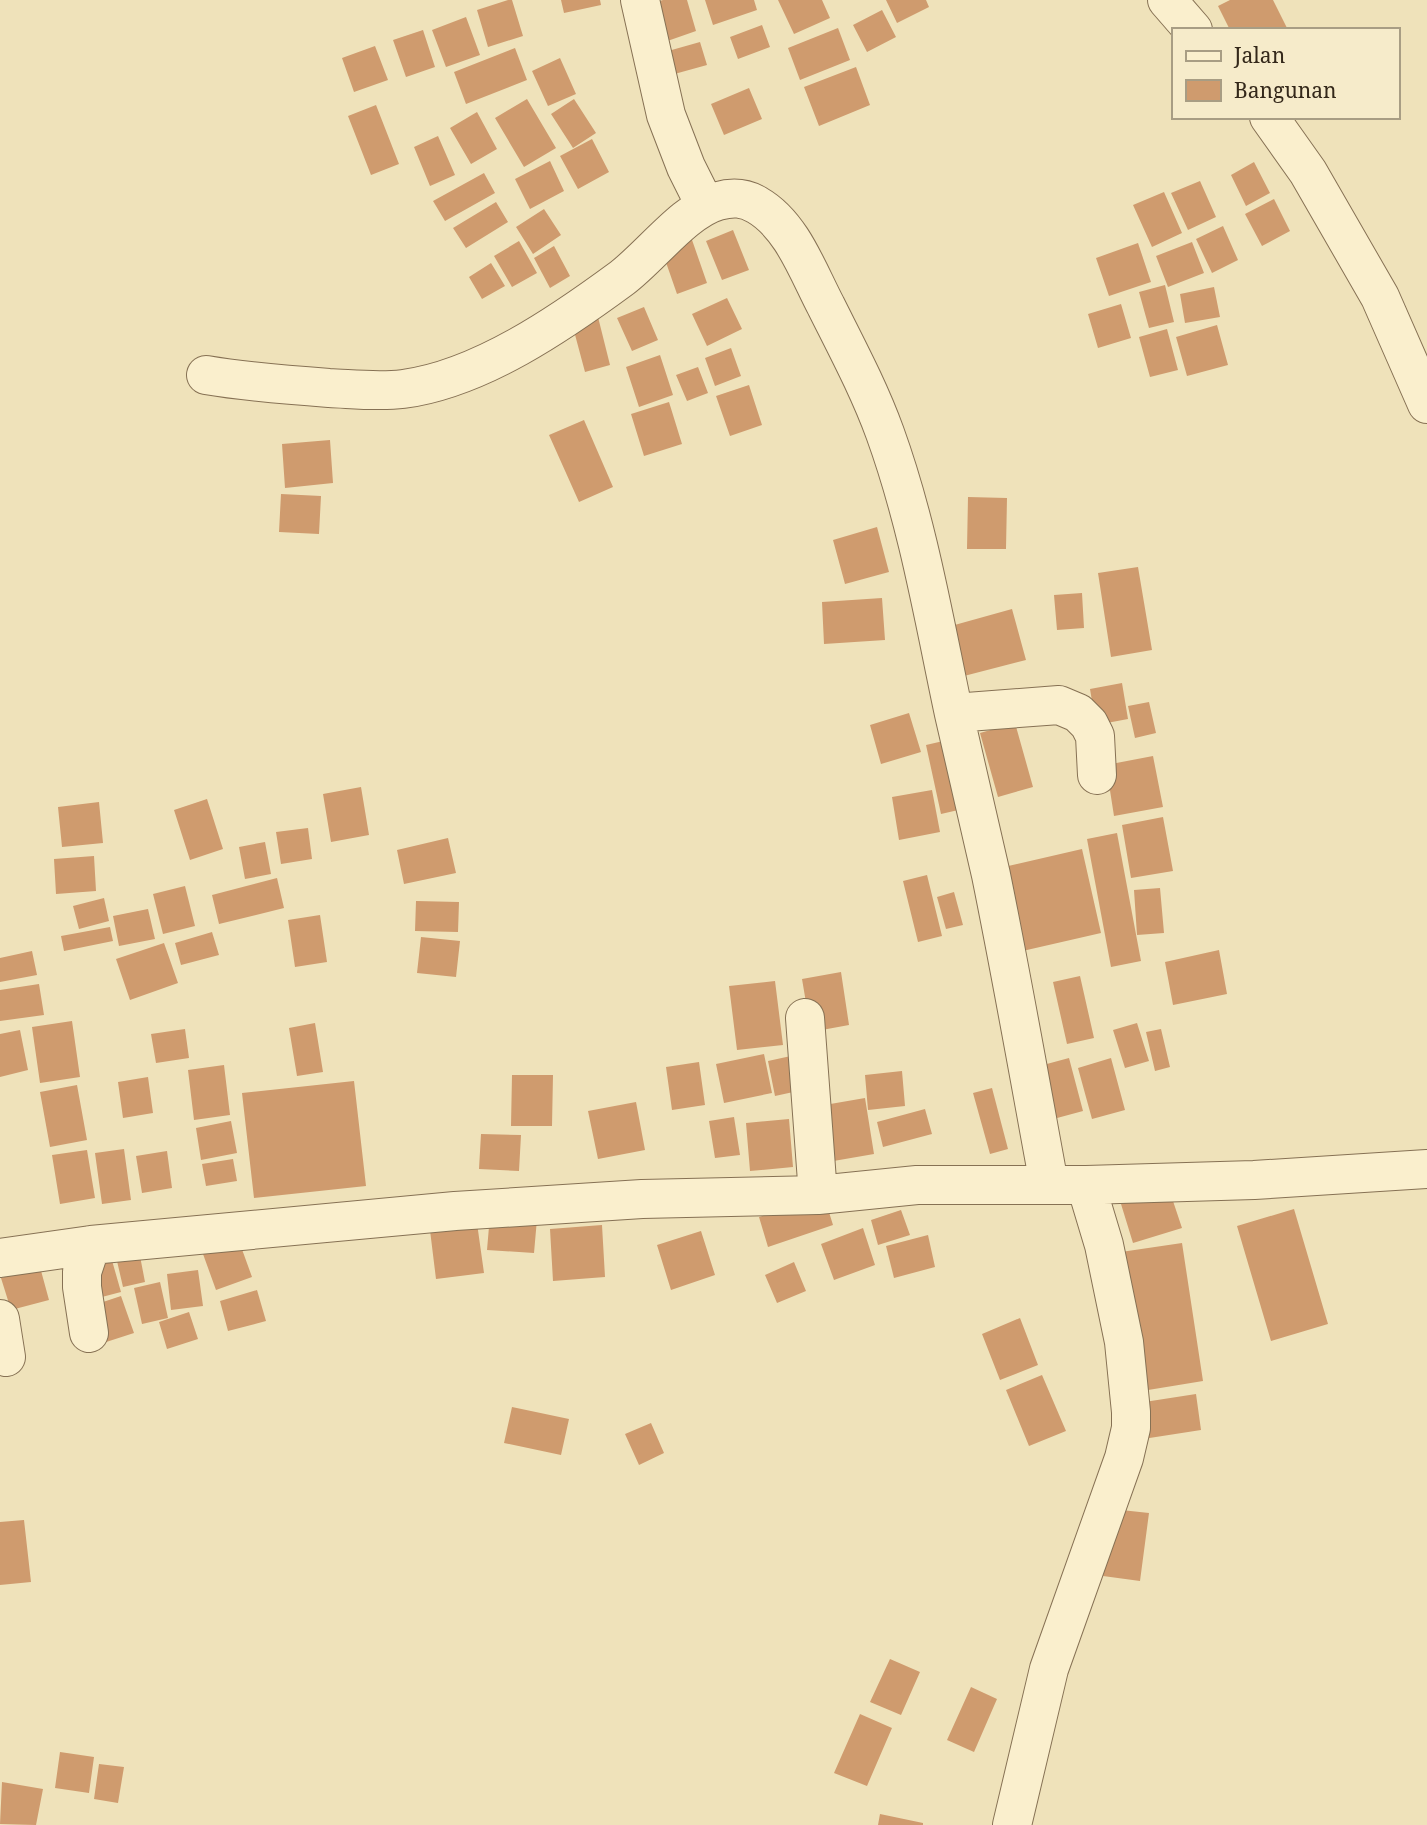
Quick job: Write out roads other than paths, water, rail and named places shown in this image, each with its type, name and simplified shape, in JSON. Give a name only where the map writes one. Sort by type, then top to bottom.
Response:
[{"type":"street","points":[[640,0],[666,114],[686,167],[705,205]]},
{"type":"street","points":[[1167,0],[1190,28]]},
{"type":"street","points":[[1270,119],[1308,172],[1380,297],[1427,404]]},
{"type":"street","points":[[206,375],[262,383],[366,390],[404,389],[446,379],[477,367],[590,302],[629,272],[705,205],[729,198],[745,199],[760,206],[776,221],[796,248],[856,365],[885,434],[900,482],[923,567],[991,876],[1068,1184],[1104,1245],[1122,1331],[1131,1428],[1124,1458],[1049,1670],[1012,1825]]},
{"type":"street","points":[[954,713],[1059,705],[1078,713],[1089,724],[1095,737],[1097,775]]},
{"type":"street","points":[[805,1018],[818,1195]]},
{"type":"street","points":[[0,1258],[91,1245],[455,1211],[642,1199],[818,1195],[917,1185],[1254,1180],[1427,1169]]},
{"type":"street","points":[[89,1333],[82,1272],[91,1245]]},
{"type":"street","points":[[0,1319],[6,1357]]}]
